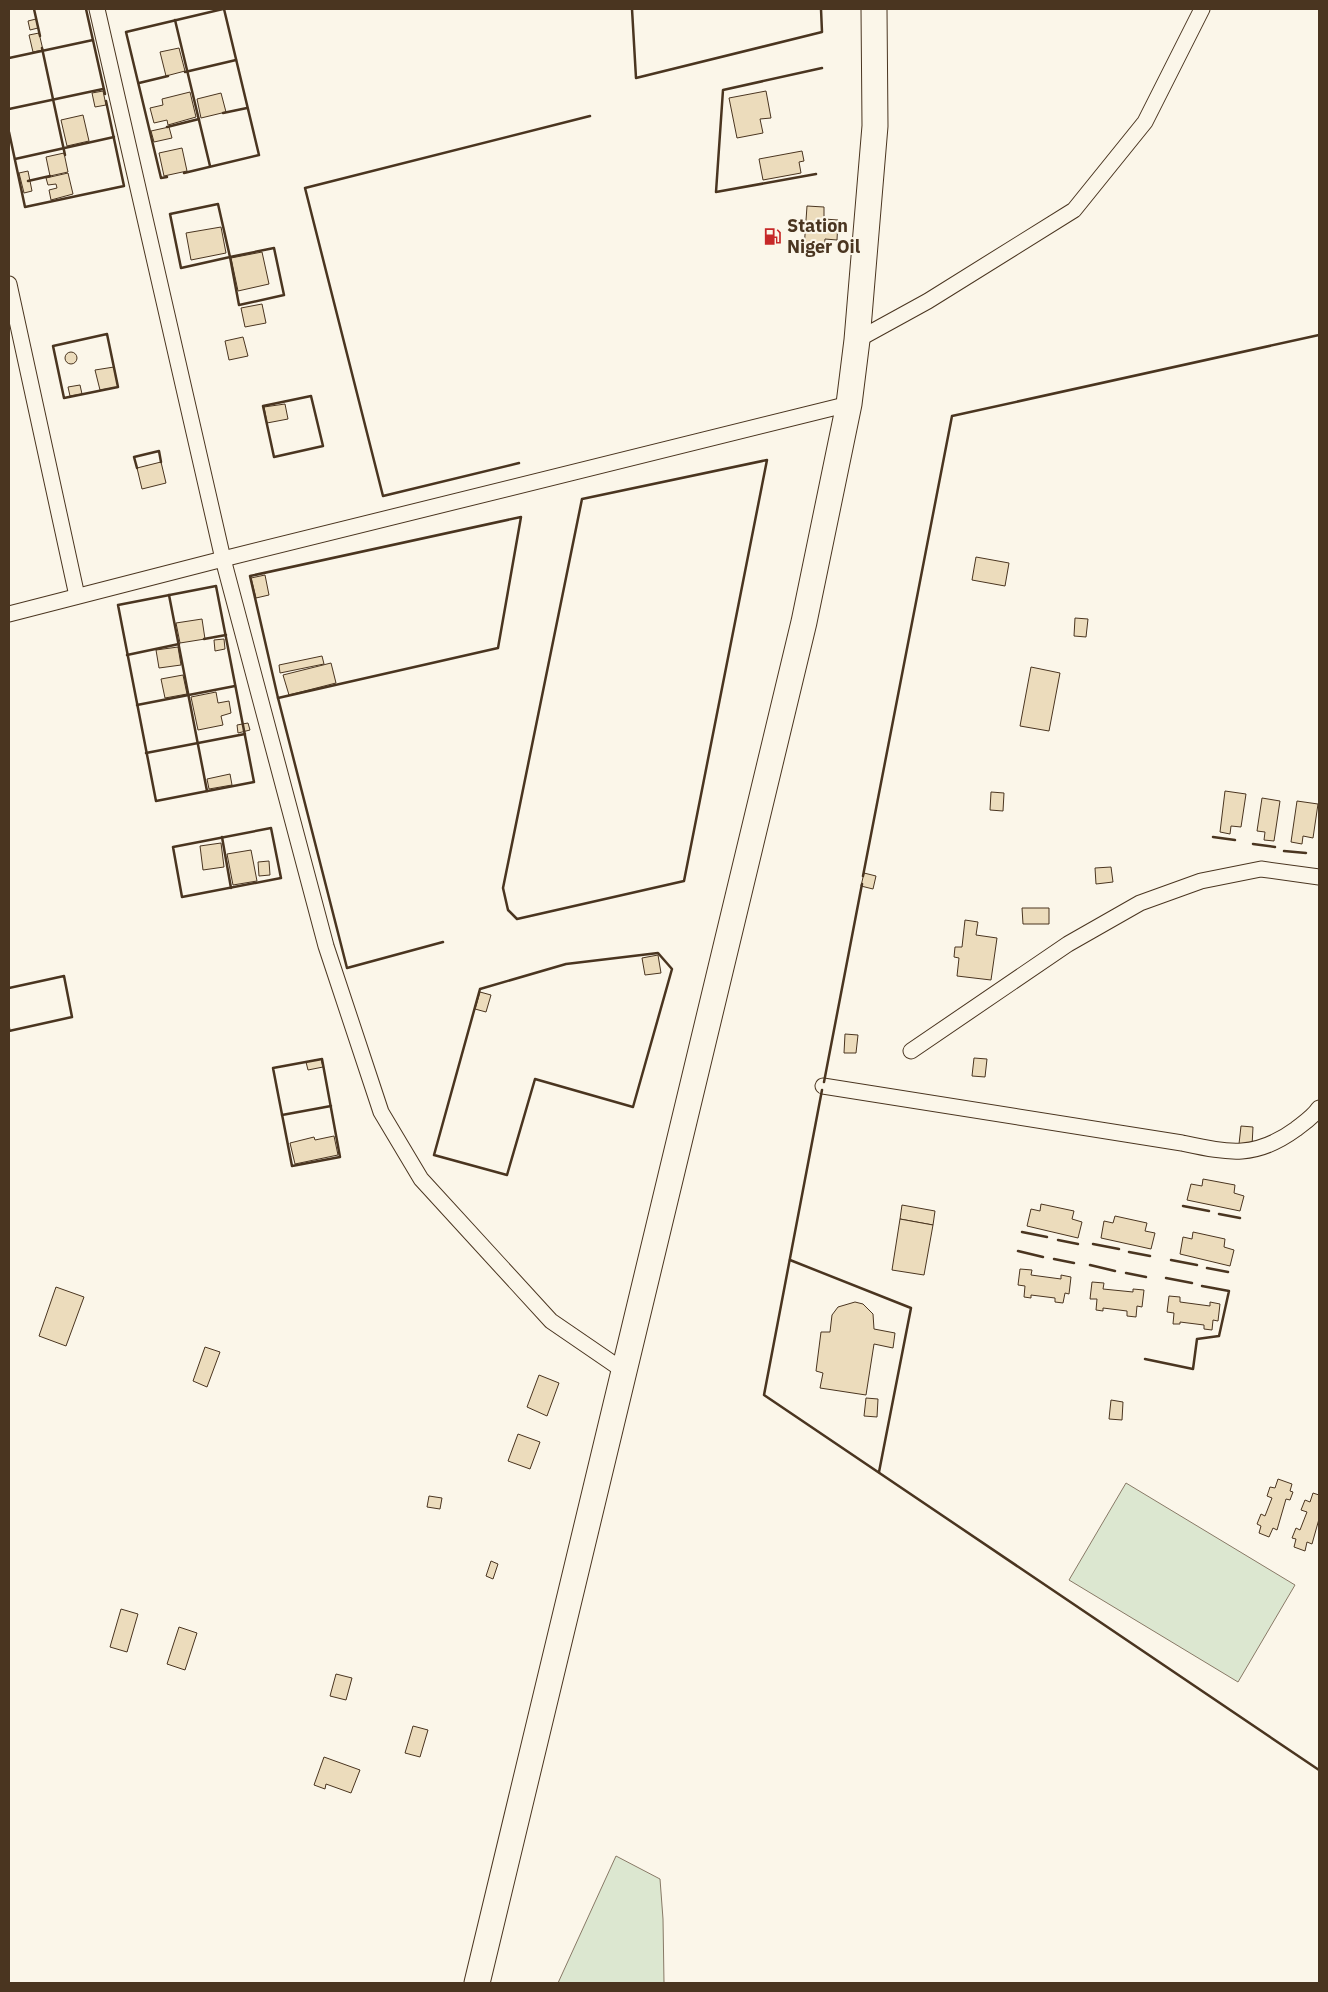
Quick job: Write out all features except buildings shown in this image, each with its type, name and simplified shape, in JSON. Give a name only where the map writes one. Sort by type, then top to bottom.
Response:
[{"type":"highway","points":[[477,1983],[804,622],[849,404],[857,340],[875,126],[874,9]]},
{"type":"street","points":[[97,9],[223,558],[326,946],[381,1112],[421,1179],[551,1321],[624,1370]]},
{"type":"street","points":[[857,340],[928,301],[1074,210],[1146,122],[1202,9]]},
{"type":"street","points":[[9,284],[77,596]]},
{"type":"street","points":[[9,614],[223,558],[849,404]]},
{"type":"street","points":[[911,1051],[1068,944],[1140,903],[1201,881],[1261,869],[1319,877]]},
{"type":"street","points":[[823,1086],[1182,1143],[1226,1152],[1256,1150],[1278,1140],[1314,1115],[1319,1108]]},
{"type":"green space","points":[[1126,1483],[1295,1585],[1238,1682],[1069,1580]]},
{"type":"green space","points":[[616,1856],[660,1879],[664,1983],[558,1983]]},
{"type":"wall","points":[[34,9],[40,36]]},
{"type":"wall","points":[[86,9],[105,94]]},
{"type":"wall","points":[[167,177],[161,178],[126,32],[223,9]]},
{"type":"wall","points":[[184,173],[259,155],[224,9]]},
{"type":"wall","points":[[632,9],[636,78],[822,32],[821,9]]},
{"type":"wall","points":[[175,20],[210,166]]},
{"type":"wall","points":[[9,58],[93,40]]},
{"type":"wall","points":[[42,48],[65,155]]},
{"type":"wall","points":[[185,72],[236,60]]},
{"type":"wall","points":[[816,174],[716,192],[723,90],[822,68]]},
{"type":"wall","points":[[139,83],[168,76]]},
{"type":"wall","points":[[9,109],[103,89]]},
{"type":"wall","points":[[9,132],[25,207],[124,186],[106,101]]},
{"type":"wall","points":[[223,113],[247,108]]},
{"type":"wall","points":[[519,463],[383,496],[305,188],[590,116]]},
{"type":"wall","points":[[167,127],[199,119]]},
{"type":"wall","points":[[15,159],[114,137]]},
{"type":"wall","points":[[28,181],[50,176]]},
{"type":"wall","points":[[218,204],[230,257],[181,268],[170,214],[218,204]]},
{"type":"wall","points":[[274,248],[284,295],[239,305],[230,257],[274,248]]},
{"type":"wall","points":[[107,334],[118,387],[64,398],[53,346],[107,334]]},
{"type":"wall","points":[[863,876],[952,416],[1319,335]]},
{"type":"wall","points":[[311,396],[323,446],[274,457],[263,406],[311,396]]},
{"type":"wall","points":[[137,468],[134,457],[159,451],[161,462]]},
{"type":"wall","points":[[767,460],[684,881],[517,919],[508,910],[503,888],[582,499],[767,460]]},
{"type":"wall","points":[[521,517],[498,648],[278,698],[250,576],[521,517]]},
{"type":"wall","points":[[216,586],[254,782],[156,801],[118,605],[216,586]]},
{"type":"wall","points":[[169,595],[207,791]]},
{"type":"wall","points":[[204,639],[226,635]]},
{"type":"wall","points":[[127,655],[179,644]]},
{"type":"wall","points":[[137,705],[235,686]]},
{"type":"wall","points":[[278,698],[347,968],[443,942]]},
{"type":"wall","points":[[146,753],[245,734]]},
{"type":"wall","points":[[271,828],[281,878],[182,897],[173,847],[271,828]]},
{"type":"wall","points":[[222,837],[231,888]]},
{"type":"wall","points":[[1213,837],[1235,840]]},
{"type":"wall","points":[[1253,844],[1275,847]]},
{"type":"wall","points":[[1284,851],[1306,853]]},
{"type":"wall","points":[[824,1082],[862,884]]},
{"type":"wall","points":[[658,953],[672,969],[633,1107],[535,1079],[507,1175],[434,1155],[480,989],[566,964],[658,953]]},
{"type":"wall","points":[[9,988],[64,976],[72,1017],[9,1031],[9,1028]]},
{"type":"wall","points":[[322,1059],[340,1157],[292,1166],[273,1068],[322,1059]]},
{"type":"wall","points":[[822,1090],[764,1395],[1319,1770]]},
{"type":"wall","points":[[282,1115],[331,1106]]},
{"type":"wall","points":[[1183,1206],[1209,1211]]},
{"type":"wall","points":[[1219,1214],[1240,1218]]},
{"type":"wall","points":[[1022,1232],[1047,1237]]},
{"type":"wall","points":[[1058,1240],[1078,1244]]},
{"type":"wall","points":[[1093,1244],[1119,1249]]},
{"type":"wall","points":[[1018,1251],[1043,1257]]},
{"type":"wall","points":[[1129,1252],[1150,1256]]},
{"type":"wall","points":[[1054,1259],[1074,1263]]},
{"type":"wall","points":[[790,1260],[911,1308],[879,1472]]},
{"type":"wall","points":[[1171,1260],[1197,1265]]},
{"type":"wall","points":[[1090,1265],[1115,1271]]},
{"type":"wall","points":[[1207,1268],[1228,1272]]},
{"type":"wall","points":[[1126,1273],[1146,1277]]},
{"type":"wall","points":[[1166,1278],[1192,1283]]},
{"type":"wall","points":[[1145,1359],[1193,1369],[1197,1339],[1219,1336],[1229,1291],[1202,1286]]},
{"type":"place","name":"Station Niger Oil","points":[[773,236]]}]
